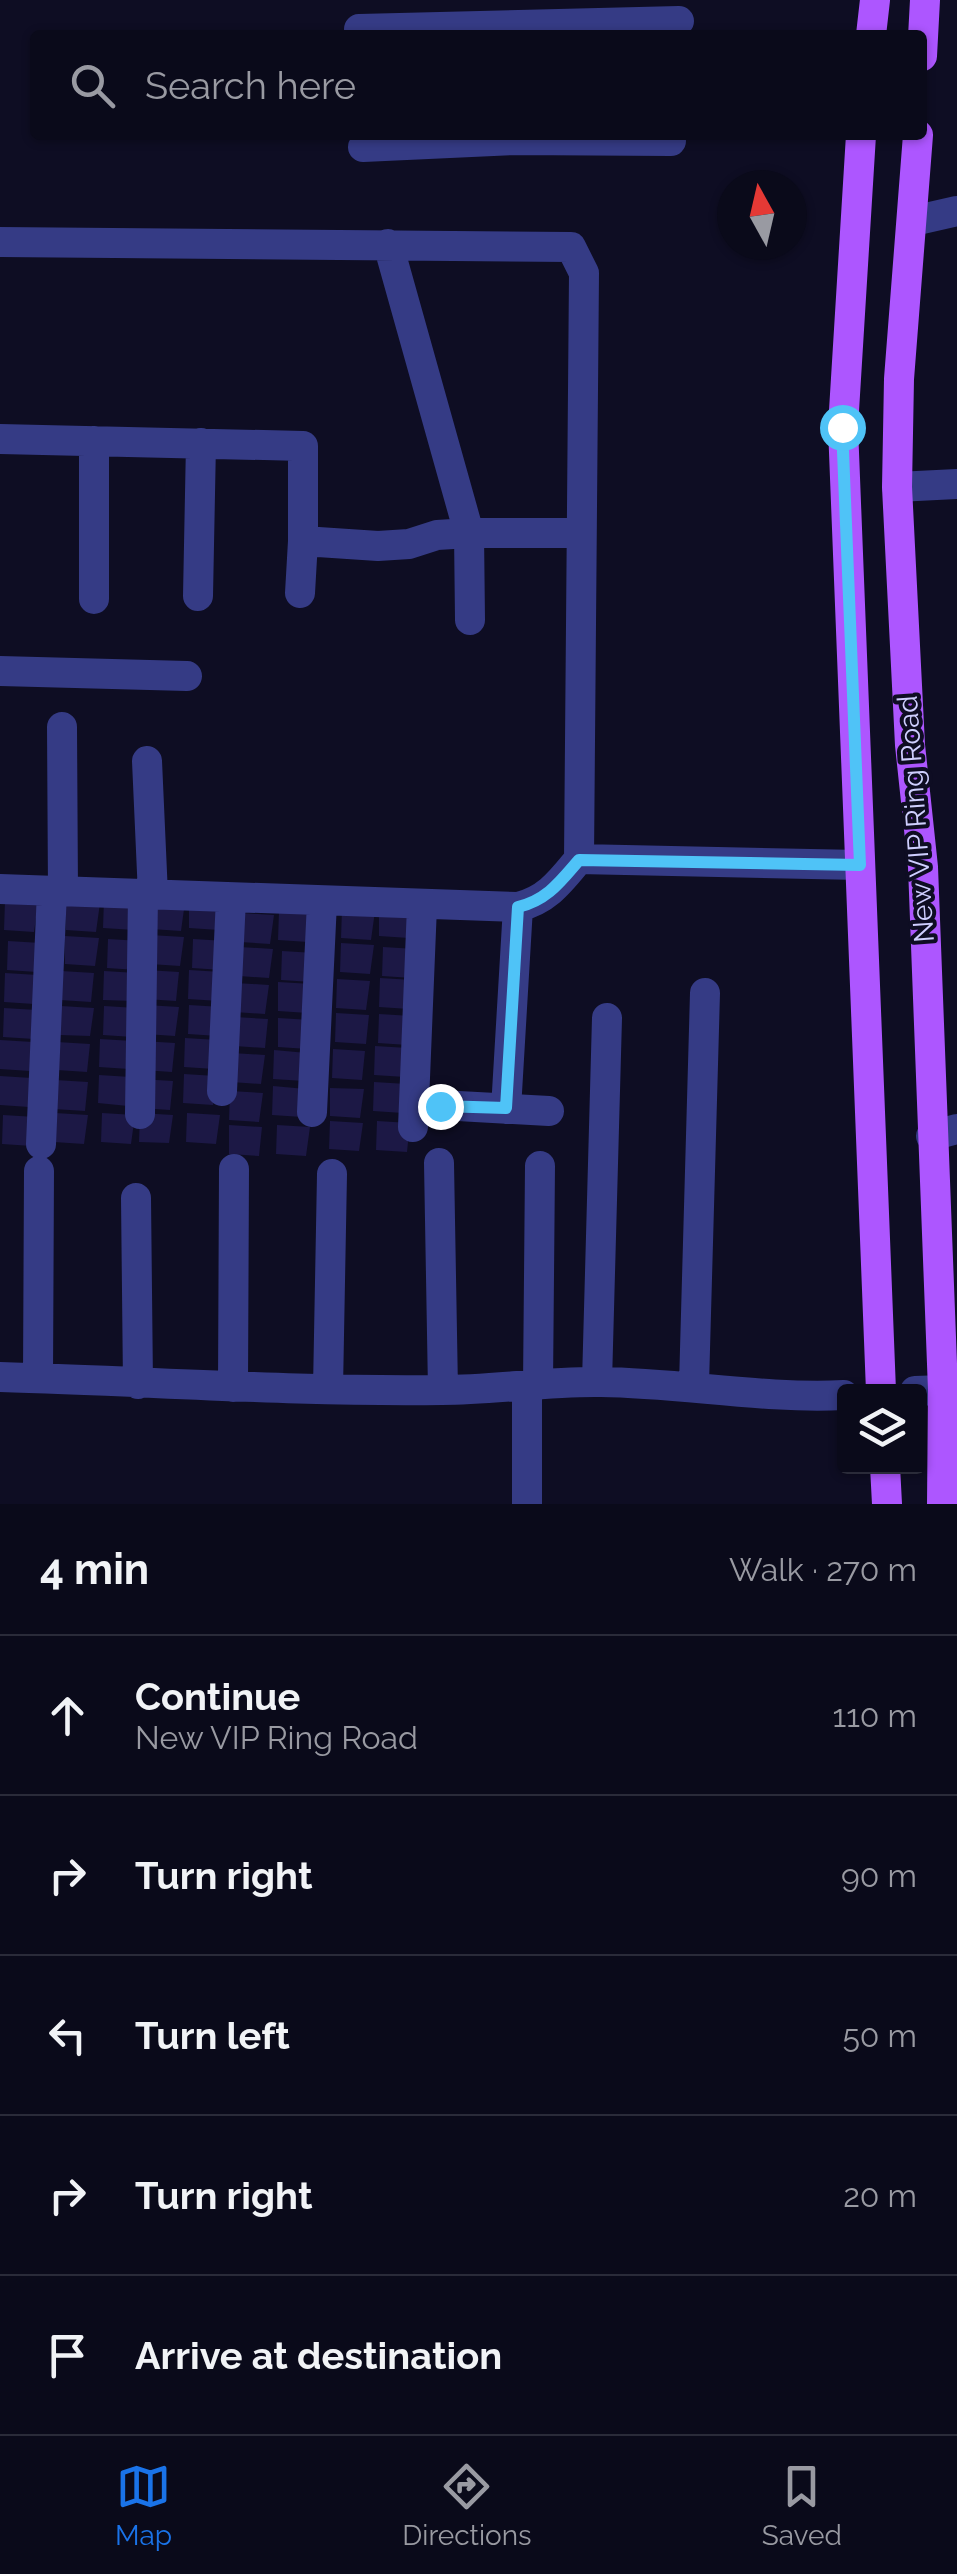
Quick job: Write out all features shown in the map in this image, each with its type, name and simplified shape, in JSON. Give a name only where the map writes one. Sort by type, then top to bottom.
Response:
[{"type":"main road","points":[[872,30],[875,0]]},
{"type":"main road","points":[[923,30],[925,0]]},
{"type":"main road","name":"New VIP Ring Road","points":[[861,140],[842,427],[881,1384]]},
{"type":"main road","name":"New VIP Ring Road","points":[[918,140],[898,379],[897,486],[910,746],[944,1132],[948,1329],[929,1391],[947,1487]]},
{"type":"main road","points":[[885,1474],[887,1504]]},
{"type":"street","points":[[359,29],[512,20],[679,21]]},
{"type":"street","points":[[363,147],[480,140]]},
{"type":"street","points":[[619,140],[671,141]]},
{"type":"street","points":[[913,222],[957,211]]},
{"type":"street","points":[[0,242],[571,247],[584,274],[579,860],[550,894],[536,903],[518,907],[0,890]]},
{"type":"street","points":[[388,244],[468,532],[470,620]]},
{"type":"street","points":[[0,440],[303,446],[300,593]]},
{"type":"street","points":[[94,441],[94,598]]},
{"type":"street","points":[[198,596],[201,443]]},
{"type":"street","points":[[897,486],[957,484]]},
{"type":"street","points":[[303,541],[378,546],[468,532],[581,533]]},
{"type":"street","points":[[0,671],[187,676]]},
{"type":"street","points":[[38,1378],[40,1158],[58,892],[62,727]]},
{"type":"street","points":[[140,1114],[148,895],[146,761]]},
{"type":"street","points":[[579,860],[860,865]]},
{"type":"street","points":[[222,1091],[231,898]]},
{"type":"street","points":[[312,1112],[322,902]]},
{"type":"street","points":[[413,1128],[422,906]]},
{"type":"street","points":[[506,1108],[518,907]]},
{"type":"street","points":[[694,1385],[705,993]]},
{"type":"street","points":[[598,1382],[607,1018]]},
{"type":"street","points":[[440,1106],[549,1111]]},
{"type":"street","points":[[440,1163],[443,1390]]},
{"type":"street","points":[[527,1504],[540,1166]]},
{"type":"street","points":[[233,1387],[234,1168]]},
{"type":"street","points":[[328,1388],[332,1174]]},
{"type":"street","points":[[136,1198],[138,1384]]},
{"type":"street","points":[[0,1377],[233,1387],[443,1390],[598,1382],[694,1385],[794,1397],[837,1395]]},
{"type":"building","points":[[104,899],[137,901],[134,930],[103,928]]},
{"type":"building","points":[[189,899],[222,901],[219,930],[189,928]]},
{"type":"building","points":[[151,900],[185,902],[181,931],[151,929]]},
{"type":"building","points":[[5,901],[38,903],[34,932],[4,930]]},
{"type":"building","points":[[66,901],[100,903],[96,932],[66,930]]},
{"type":"building","points":[[379,907],[412,909],[409,938],[379,936]]},
{"type":"building","points":[[342,909],[375,911],[371,940],[341,938]]},
{"type":"building","points":[[279,911],[312,913],[308,942],[278,940]]},
{"type":"building","points":[[241,913],[274,915],[270,944],[240,942]]},
{"type":"building","points":[[150,935],[184,937],[180,966],[150,964]]},
{"type":"building","points":[[65,936],[99,938],[95,966],[65,964]]},
{"type":"building","points":[[108,939],[141,941],[137,970],[107,968]]},
{"type":"building","points":[[193,939],[226,941],[222,970],[192,968]]},
{"type":"building","points":[[8,941],[41,943],[37,972],[7,970]]},
{"type":"building","points":[[341,943],[374,945],[370,974],[340,972]]},
{"type":"building","points":[[240,947],[273,949],[269,978],[239,976]]},
{"type":"building","points":[[383,947],[416,949],[412,978],[382,976]]},
{"type":"building","points":[[282,951],[315,953],[312,982],[281,980]]},
{"type":"building","points":[[146,970],[179,972],[176,1001],[145,999]]},
{"type":"building","points":[[189,970],[222,972],[219,1001],[188,999]]},
{"type":"building","points":[[61,971],[94,973],[91,1002],[60,1000]]},
{"type":"building","points":[[104,971],[137,973],[134,1001],[103,1000]]},
{"type":"building","points":[[5,973],[38,975],[34,1004],[4,1002]]},
{"type":"building","points":[[380,978],[413,980],[409,1009],[379,1007]]},
{"type":"building","points":[[337,979],[370,981],[366,1010],[336,1008]]},
{"type":"building","points":[[278,982],[312,984],[308,1013],[278,1011]]},
{"type":"building","points":[[236,983],[269,985],[265,1014],[235,1012]]},
{"type":"building","points":[[146,1005],[179,1007],[175,1036],[145,1034]]},
{"type":"building","points":[[189,1005],[222,1007],[218,1036],[188,1034]]},
{"type":"building","points":[[61,1006],[94,1008],[90,1036],[60,1035]]},
{"type":"building","points":[[104,1006],[137,1008],[133,1037],[103,1035]]},
{"type":"building","points":[[4,1008],[37,1010],[34,1039],[3,1037]]},
{"type":"building","points":[[336,1013],[369,1015],[366,1044],[335,1042]]},
{"type":"building","points":[[379,1014],[412,1016],[408,1045],[378,1043]]},
{"type":"building","points":[[235,1017],[268,1019],[265,1048],[235,1046]]},
{"type":"building","points":[[278,1018],[311,1020],[308,1049],[278,1047]]},
{"type":"building","points":[[185,1038],[218,1040],[214,1069],[184,1067]]},
{"type":"building","points":[[100,1039],[133,1041],[129,1069],[99,1067]]},
{"type":"building","points":[[0,1040],[33,1042],[30,1071],[0,1069]]},
{"type":"building","points":[[142,1041],[175,1043],[172,1072],[142,1070]]},
{"type":"building","points":[[57,1042],[90,1044],[87,1072],[57,1070]]},
{"type":"building","points":[[375,1046],[408,1048],[405,1077],[374,1075]]},
{"type":"building","points":[[333,1049],[365,1051],[362,1080],[332,1078]]},
{"type":"building","points":[[274,1050],[307,1053],[304,1081],[273,1079]]},
{"type":"building","points":[[232,1053],[265,1055],[261,1084],[231,1082]]},
{"type":"building","points":[[184,1074],[216,1076],[213,1105],[183,1103]]},
{"type":"building","points":[[99,1075],[131,1077],[128,1106],[98,1103]]},
{"type":"building","points":[[0,1076],[32,1078],[29,1107],[0,1105]]},
{"type":"building","points":[[140,1079],[173,1081],[170,1110],[140,1108]]},
{"type":"building","points":[[55,1080],[88,1082],[85,1111],[54,1109]]},
{"type":"building","points":[[374,1082],[407,1084],[403,1113],[373,1111]]},
{"type":"building","points":[[273,1086],[306,1089],[302,1117],[272,1115]]},
{"type":"building","points":[[330,1088],[364,1089],[360,1118],[330,1116]]},
{"type":"building","points":[[230,1091],[263,1093],[259,1122],[229,1120]]},
{"type":"building","points":[[55,1113],[88,1115],[84,1144],[54,1142]]},
{"type":"building","points":[[102,1113],[135,1115],[131,1144],[101,1142]]},
{"type":"building","points":[[140,1113],[173,1115],[169,1143],[139,1142]]},
{"type":"building","points":[[187,1113],[220,1115],[216,1144],[186,1142]]},
{"type":"building","points":[[3,1115],[36,1117],[32,1146],[2,1144]]},
{"type":"building","points":[[330,1121],[363,1123],[359,1151],[329,1149]]},
{"type":"building","points":[[377,1121],[410,1123],[407,1152],[376,1150]]},
{"type":"building","points":[[229,1125],[262,1127],[259,1156],[229,1154]]},
{"type":"building","points":[[277,1125],[310,1127],[306,1156],[276,1154]]},
{"type":"route","points":[[440,1106],[506,1108],[518,907],[536,903],[550,894],[579,860],[860,865],[842,427]]}]
